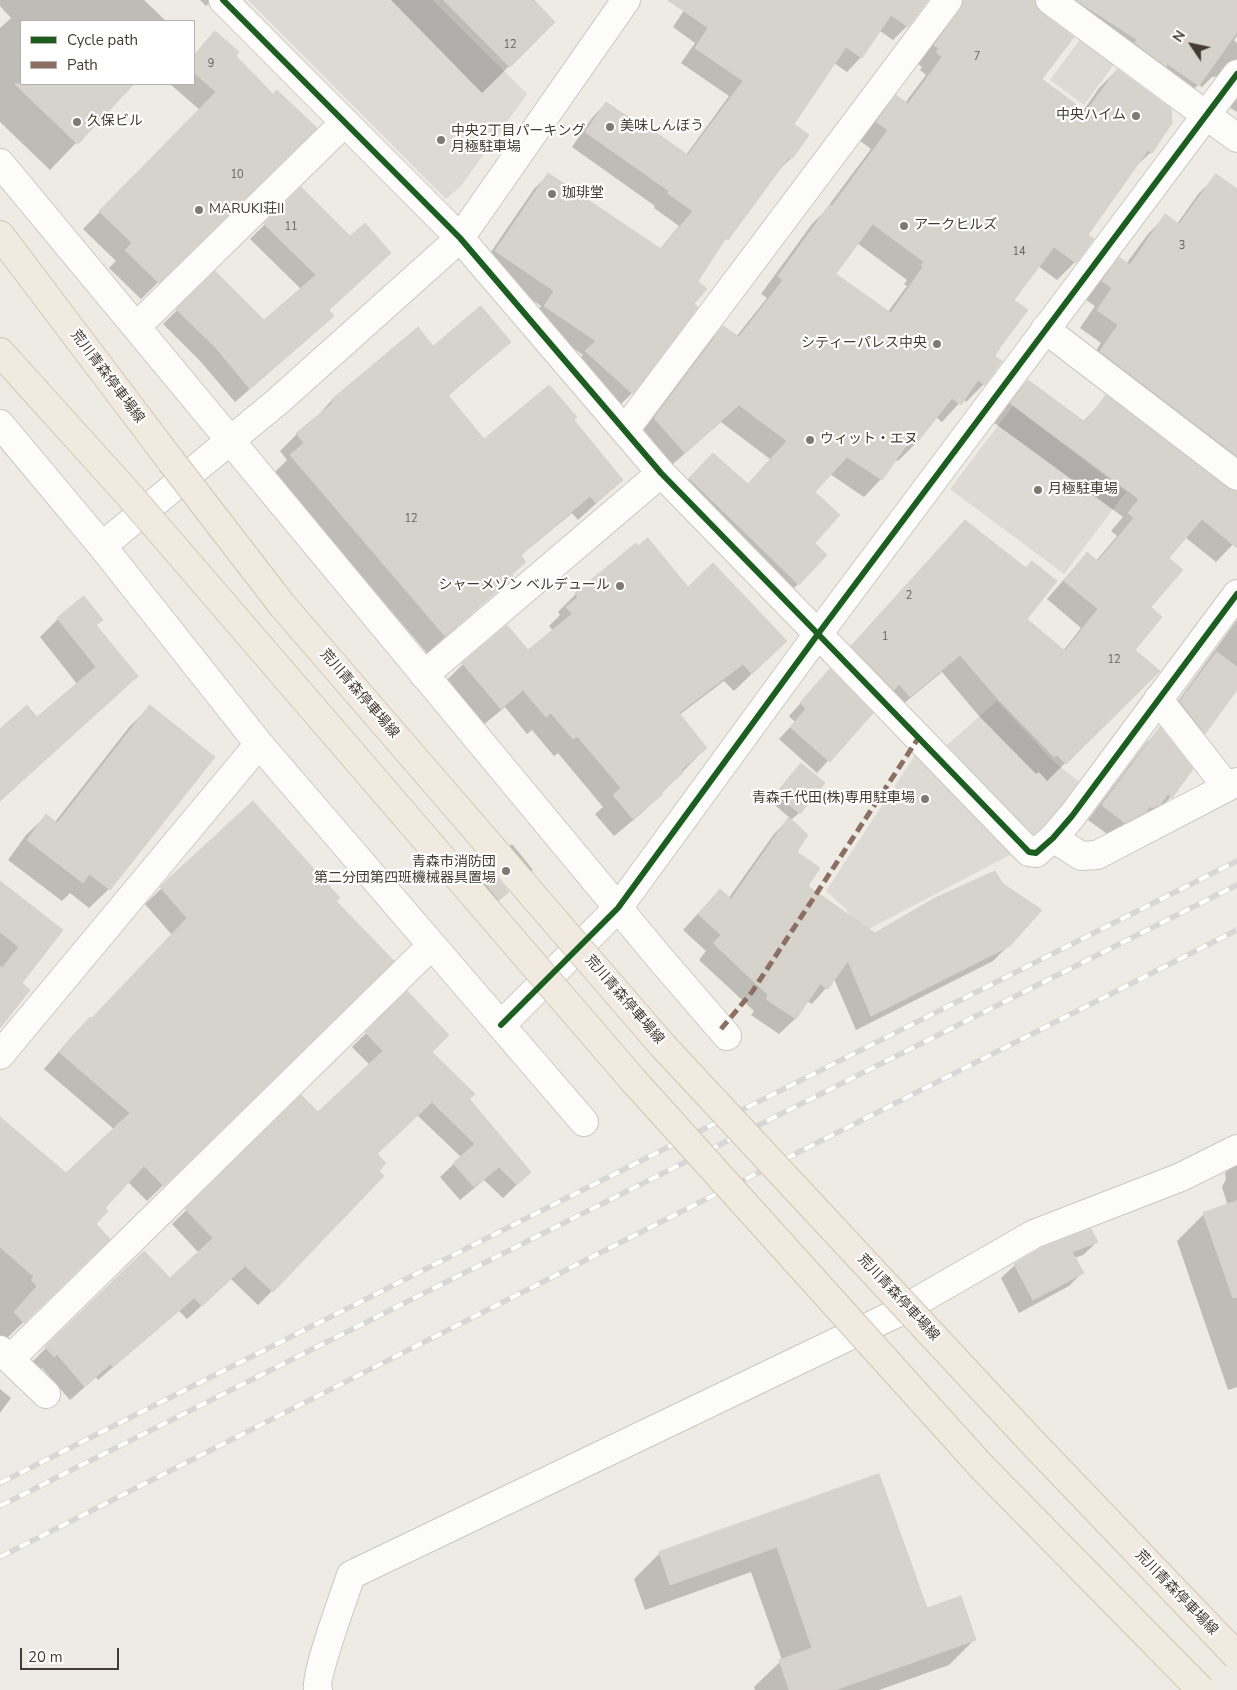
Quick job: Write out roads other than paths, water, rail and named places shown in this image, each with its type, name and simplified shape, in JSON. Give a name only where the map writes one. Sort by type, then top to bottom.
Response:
[{"type":"main road","name":"荒川青森停車場線","points":[[0,235],[171,462],[282,605],[663,1046],[1025,1435],[1237,1656]]},
{"type":"main road","points":[[0,352],[130,496],[639,1087],[981,1466],[1201,1690]]},
{"type":"street","points":[[223,0],[460,238],[661,473],[1029,852],[1036,853],[1053,838],[1237,594]]},
{"type":"street","points":[[102,546],[231,441],[460,238],[626,0]]},
{"type":"street","points":[[626,430],[948,0]]},
{"type":"street","points":[[1050,0],[1237,138]]},
{"type":"street","points":[[501,1025],[618,908],[818,634],[1237,74]]},
{"type":"street","points":[[136,326],[346,122]]},
{"type":"street","points":[[0,163],[618,908],[727,1036]]},
{"type":"street","points":[[1045,329],[1237,476]]},
{"type":"street","points":[[0,424],[102,546],[260,744],[431,946],[584,1122]]},
{"type":"street","points":[[424,675],[661,473]]},
{"type":"street","points":[[1053,838],[1081,856],[1097,855],[1232,785],[1158,699]]},
{"type":"street","points":[[0,1055],[260,744]]},
{"type":"street","points":[[46,1394],[5,1355],[431,946]]},
{"type":"street","points":[[318,1690],[317,1686],[323,1661],[351,1575],[895,1314],[1034,1234],[1180,1177],[1237,1149]]},
{"type":"railway","points":[[0,1483],[1237,861]]},
{"type":"railway","points":[[0,1506],[1237,885]]},
{"type":"railway","points":[[0,1557],[1237,930]]},
{"type":"place","name":"中央ハイム","points":[[1136,116]]},
{"type":"place","name":"久保ビル","points":[[77,122]]},
{"type":"place","name":"美味しんぼう","points":[[610,127]]},
{"type":"place","name":"中央2丁目パーキング 月極駐車場","points":[[441,140]]},
{"type":"place","name":"珈琲堂","points":[[552,194]]},
{"type":"place","name":"MARUKI荘II","points":[[199,210]]},
{"type":"place","name":"アークヒルズ","points":[[904,226]]},
{"type":"place","name":"シティーパレス中央","points":[[937,344]]},
{"type":"place","name":"ウィット・エヌ","points":[[810,440]]},
{"type":"place","name":"月極駐車場","points":[[1038,490]]},
{"type":"place","name":"シャーメゾン ベルデュール","points":[[620,586]]},
{"type":"place","name":"青森千代田(株)専用駐車場","points":[[925,799]]},
{"type":"place","name":"青森市消防団 第二分団第四班機械器具置場","points":[[506,871]]}]
